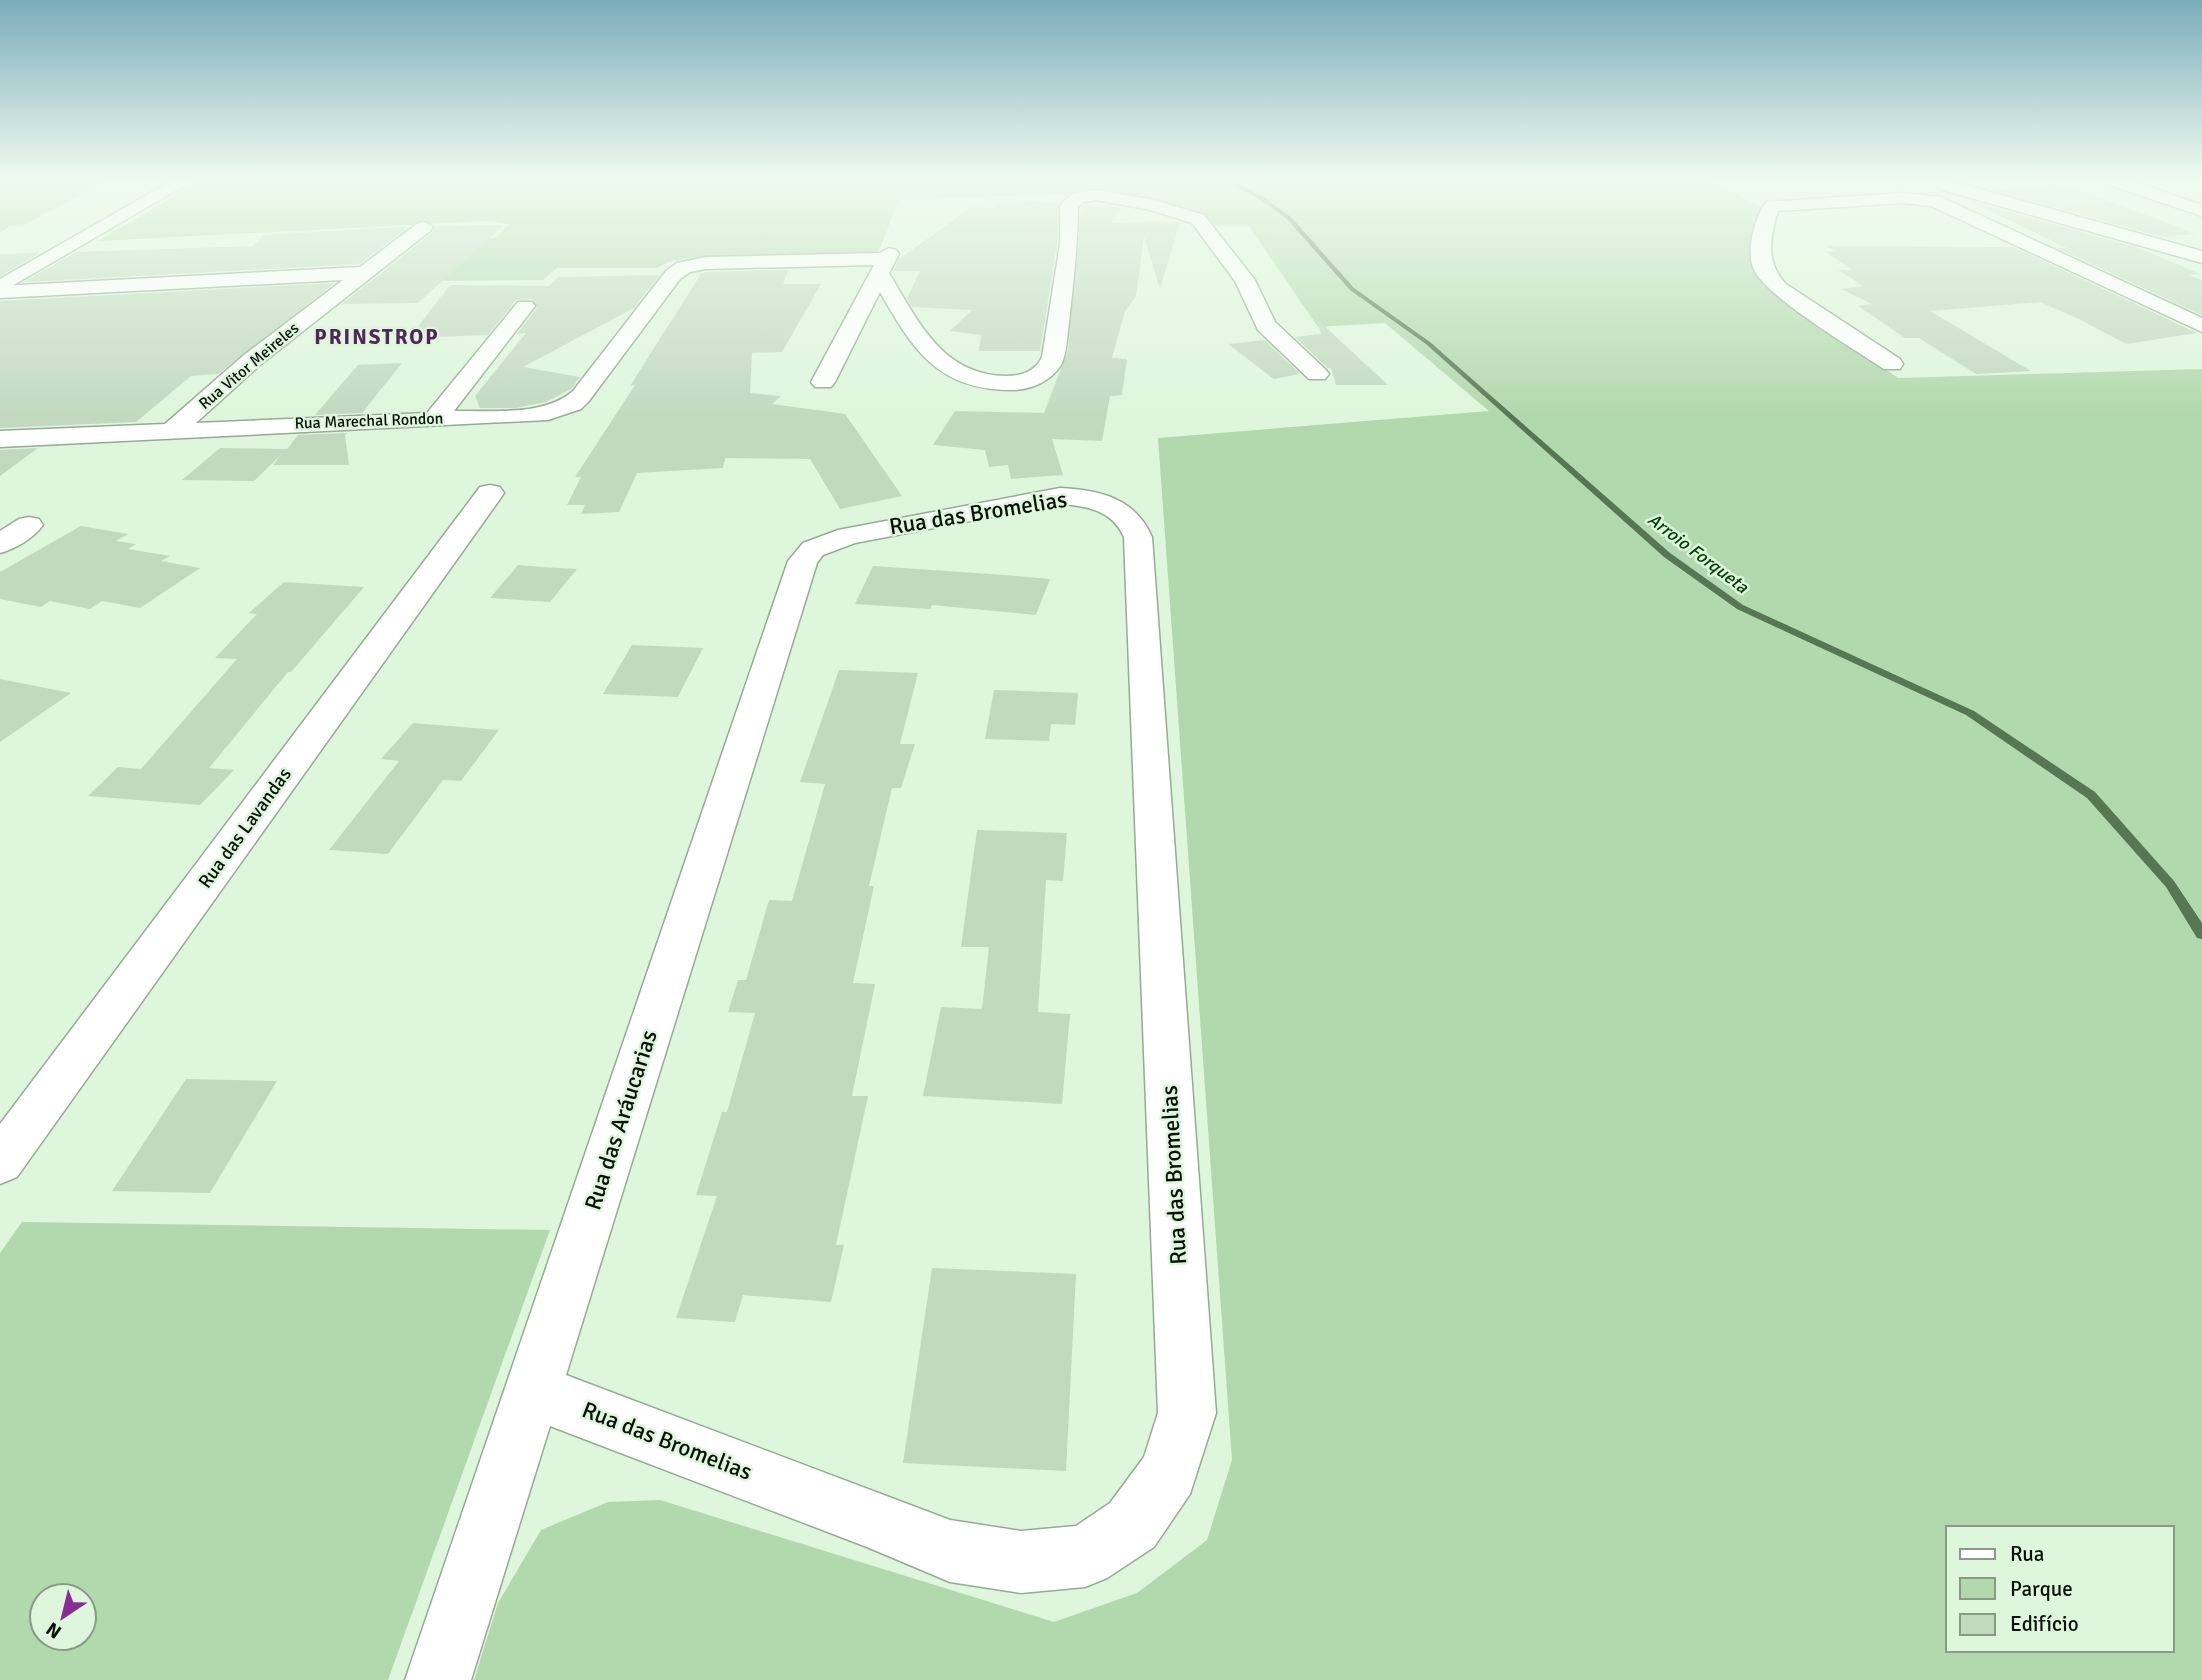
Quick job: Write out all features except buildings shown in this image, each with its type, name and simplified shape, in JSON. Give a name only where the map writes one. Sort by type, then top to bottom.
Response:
[{"type":"street","points":[[0,290],[52,259]]},
{"type":"street","name":"Rua Vitor Meireles","points":[[174,429],[252,360],[381,259]]},
{"type":"street","points":[[823,382],[887,259]]},
{"type":"street","points":[[883,266],[916,334],[931,353],[958,375],[995,384],[1020,382],[1039,376],[1049,368],[1056,341],[1067,259]]},
{"type":"street","points":[[1229,259],[1245,280],[1266,325],[1317,374]]},
{"type":"street","points":[[1760,259],[1764,274],[1779,288],[1892,364]]},
{"type":"street","points":[[2061,259],[2202,326]]},
{"type":"street","name":"Rua Marechal Rondon","points":[[0,439],[174,429],[539,415],[572,404],[673,275],[684,267],[706,263],[883,266]]},
{"type":"street","points":[[0,290],[363,273]]},
{"type":"street","points":[[436,418],[525,306]]},
{"type":"street","name":"Rua das Lavandas","points":[[0,1162],[490,493]]},
{"type":"street","name":"Rua das Bromelias","points":[[533,1391],[870,1518],[950,1551],[1021,1562],[1084,1556],[1132,1525],[1169,1473],[1187,1412],[1138,537],[1133,522],[1105,503],[1086,497],[1060,496],[848,536],[813,549],[803,561]]},
{"type":"street","points":[[0,544],[29,526]]},
{"type":"street","name":"Rua das Aráucarias","points":[[438,1680],[803,561]]},
{"type":"green space","points":[[446,259],[681,259],[656,268],[557,268],[543,280],[423,281]]},
{"type":"green space","points":[[1272,259],[1751,259],[1757,277],[1898,378],[2202,369],[2202,1680],[474,1680],[498,1603],[541,1530],[608,1502],[660,1500],[1054,1622],[1137,1593],[1207,1540],[1232,1460],[1158,438],[1489,411],[1385,323],[1318,327]]},
{"type":"green space","points":[[22,1222],[550,1230],[388,1680],[0,1680],[0,1253]]},
{"type":"waterway","name":"Arroio Forqueta","points":[[1326,259],[1352,289],[1428,343],[1667,555],[1740,607],[1970,713],[2091,795],[2170,884],[2202,934]]},
{"type":"district","name":"PRINSTROP","points":[[377,337]]}]
